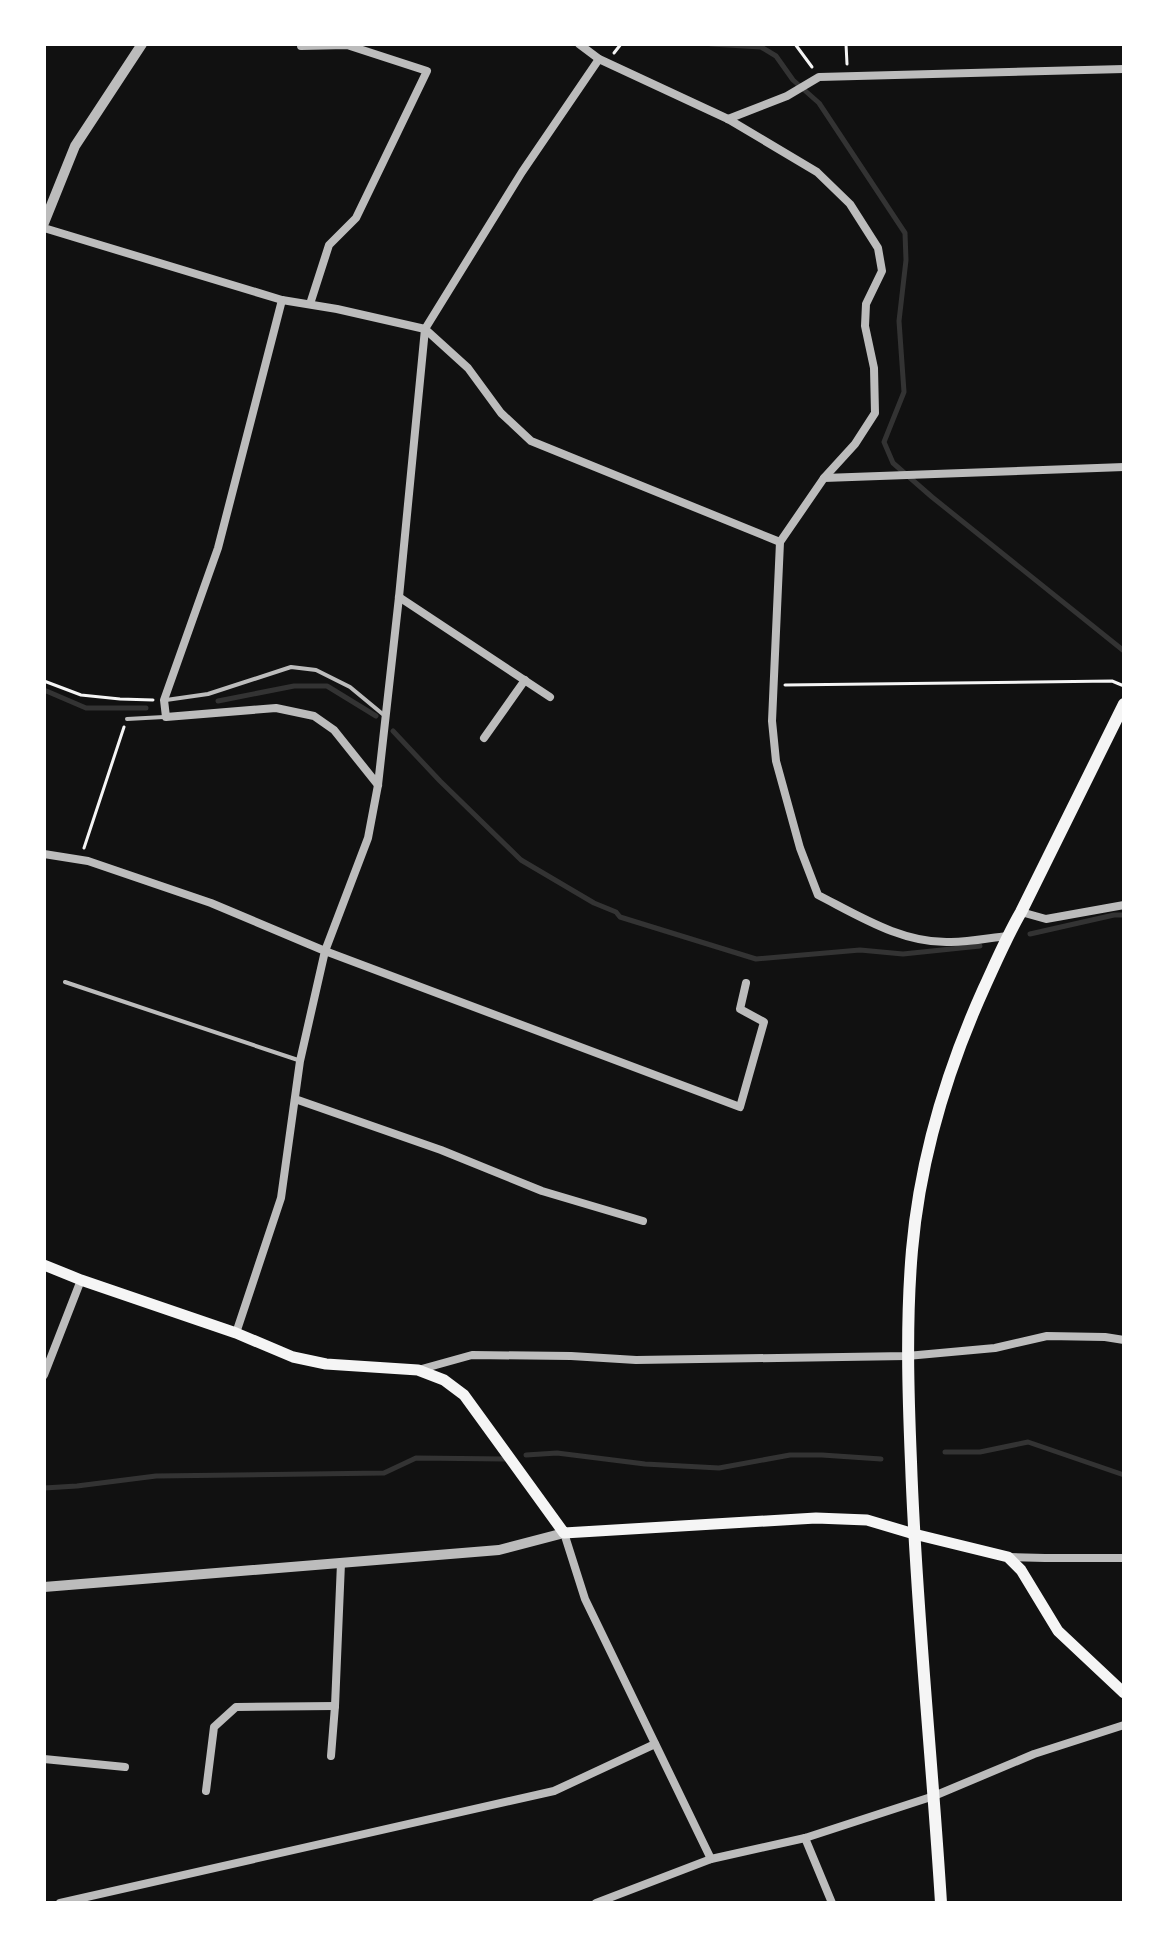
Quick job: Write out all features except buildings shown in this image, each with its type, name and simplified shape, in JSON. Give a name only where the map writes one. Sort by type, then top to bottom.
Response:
[{"type":"main road","points":[[941,1903],[914,1534],[907,1356],[912,1248],[921,1187],[952,1068],[977,1004],[1007,936],[1124,704]]},
{"type":"main road","points":[[44,1265],[236,1333],[293,1357],[326,1364],[418,1370],[444,1380],[464,1395],[564,1533],[816,1518],[867,1520],[1008,1557],[1021,1570],[1058,1631],[1124,1693]]},
{"type":"street","points":[[142,44],[75,146],[44,225],[282,300],[425,329],[468,368],[501,413],[531,441],[780,542]]},
{"type":"street","points":[[579,44],[599,59],[728,119],[817,172],[850,204],[878,248],[882,271],[866,304],[865,326],[874,368],[875,413],[855,444],[824,478],[780,542],[772,721],[776,761],[800,848],[818,895],[879,926],[917,940],[950,943],[1007,936]]},
{"type":"street","points":[[301,46],[347,45],[427,71],[356,218],[329,245],[310,304]]},
{"type":"street","points":[[236,1333],[281,1198],[300,1061],[325,951],[368,838],[378,785],[425,329],[522,172],[599,59]]},
{"type":"street","points":[[728,119],[787,96],[819,77],[1124,69]]},
{"type":"street","points":[[282,300],[218,548],[164,700],[166,717],[276,708],[314,716],[334,730],[378,785]]},
{"type":"street","points":[[824,478],[1124,467]]},
{"type":"street","points":[[399,597],[550,697]]},
{"type":"street","points":[[484,738],[525,680]]},
{"type":"street","points":[[44,854],[88,861],[211,903],[325,951],[740,1107],[764,1022],[740,1009],[746,983]]},
{"type":"street","points":[[1021,912],[1046,919],[1124,905]]},
{"type":"street","points":[[295,1099],[441,1150],[542,1191],[643,1221]]},
{"type":"street","points":[[44,1375],[81,1280]]},
{"type":"street","points":[[418,1370],[472,1355],[636,1360],[907,1356],[995,1348],[1047,1336],[1124,1340]]},
{"type":"street","points":[[44,1587],[499,1550],[564,1533],[585,1599],[711,1859]]},
{"type":"street","points":[[1008,1557],[1124,1558]]},
{"type":"street","points":[[331,1756],[341,1563]]},
{"type":"street","points":[[206,1791],[214,1727],[236,1707],[335,1706]]},
{"type":"street","points":[[596,1903],[711,1859],[805,1838],[934,1796],[1034,1754],[1124,1725]]},
{"type":"street","points":[[60,1903],[554,1791],[655,1744]]},
{"type":"street","points":[[44,1759],[125,1767]]},
{"type":"street","points":[[805,1838],[832,1903]]},
{"type":"lane","points":[[164,700],[208,694],[291,667],[316,670],[350,687],[385,716]]},
{"type":"lane","points":[[127,719],[166,717]]},
{"type":"lane","points":[[65,982],[300,1061]]},
{"type":"path","points":[[795,44],[819,77]]},
{"type":"path","points":[[846,44],[847,77]]},
{"type":"path","points":[[44,681],[81,695],[164,700]]},
{"type":"path","points":[[773,685],[1112,681],[1124,686]]},
{"type":"path","points":[[80,860],[127,719]]},
{"type":"waterway","points":[[711,44],[761,47],[776,56],[793,80],[819,103],[905,233],[906,260],[899,321],[904,392],[884,442],[893,463],[1124,651]]},
{"type":"waterway","points":[[218,701],[294,686],[327,686],[376,716]]},
{"type":"waterway","points":[[44,690],[86,708],[146,708]]},
{"type":"waterway","points":[[393,731],[521,860],[620,917],[756,959],[860,950],[903,954],[980,946]]},
{"type":"waterway","points":[[1030,934],[1124,915]]},
{"type":"waterway","points":[[945,1452],[980,1452],[1028,1442],[1124,1475]]},
{"type":"waterway","points":[[526,1455],[557,1453],[645,1464],[719,1468],[790,1455],[881,1459]]},
{"type":"waterway","points":[[44,1488],[156,1476],[384,1473],[416,1458],[505,1459]]}]
